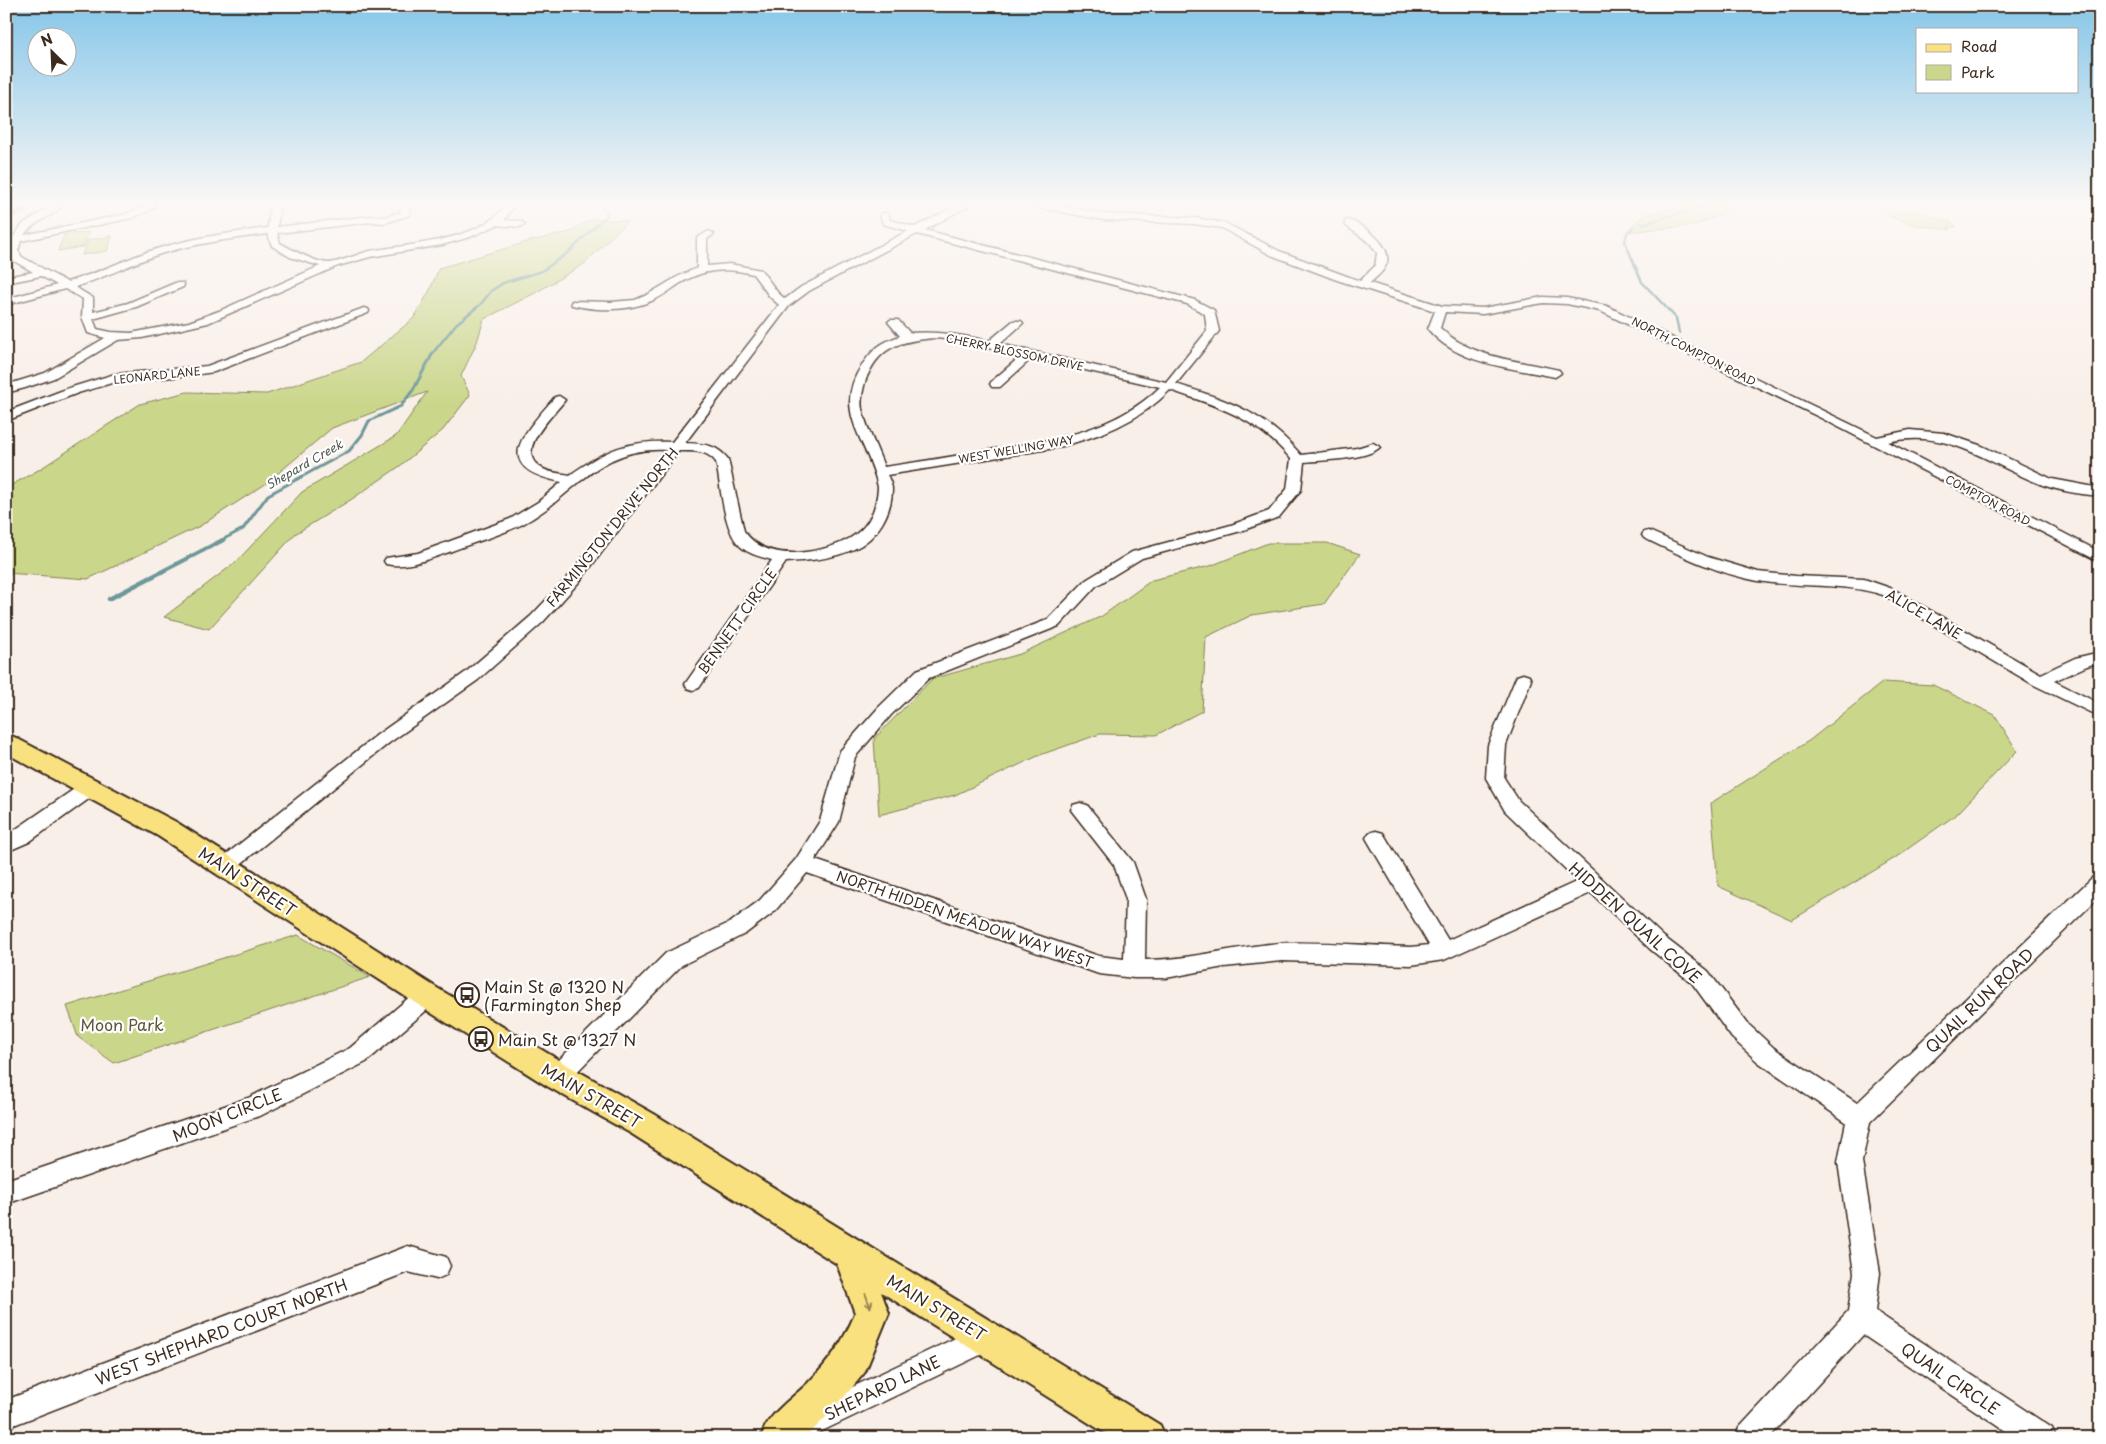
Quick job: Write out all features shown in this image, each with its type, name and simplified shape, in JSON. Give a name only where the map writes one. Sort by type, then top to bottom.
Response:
[{"type":"main road","name":"MAIN STREET","points":[[6,743],[167,829],[427,996],[558,1076],[643,1124],[852,1256],[987,1337],[1148,1438]]},
{"type":"main road","points":[[778,1437],[822,1395],[852,1359],[868,1325],[872,1313],[852,1256]]},
{"type":"street","points":[[6,302],[106,272]]},
{"type":"street","points":[[6,280],[42,273],[67,285],[88,298],[87,317],[92,331],[115,337],[144,335],[202,322],[315,272]]},
{"type":"street","points":[[576,303],[620,306],[644,300],[694,272]]},
{"type":"street","points":[[758,272],[774,295],[785,304]]},
{"type":"street","name":"FARMINGTON DRIVE NORTH","points":[[225,866],[383,739],[472,676],[537,619],[574,579],[785,304],[805,289],[837,272]]},
{"type":"street","name":"WEST WELLING WAY","points":[[879,472],[1055,444],[1082,437],[1113,425],[1140,410],[1168,386],[1213,331],[1210,312],[1191,302],[1082,272]]},
{"type":"street","name":"NORTH COMPTON ROAD","points":[[1329,272],[1441,309],[1483,312],[1543,300],[1567,301],[1603,308],[1633,320],[1876,441]]},
{"type":"street","points":[[1363,284],[1374,272]]},
{"type":"street","points":[[87,317],[132,305],[179,285]]},
{"type":"street","points":[[1441,309],[1434,329],[1442,338],[1456,347],[1482,356],[1555,373]]},
{"type":"street","name":"LEONARD LANE","points":[[6,417],[114,378],[192,373],[210,369],[364,311]]},
{"type":"street","points":[[894,322],[906,338]]},
{"type":"street","points":[[991,345],[1016,323]]},
{"type":"street","name":"CHERRY BLOSSOM DRIVE","points":[[391,561],[421,557],[515,522],[543,505],[572,480],[600,460],[622,451],[646,445],[705,448],[716,453],[723,462],[737,531],[745,544],[760,552],[780,558],[813,556],[850,546],[871,530],[881,512],[886,488],[855,407],[856,392],[862,375],[877,352],[888,344],[906,338],[946,336],[1168,386],[1218,402],[1256,420],[1280,438],[1298,459]]},
{"type":"street","points":[[6,389],[42,379],[64,369],[115,337]]},
{"type":"street","points":[[996,384],[1029,355]]},
{"type":"street","points":[[559,400],[524,444],[523,454],[527,464],[535,470],[572,480]]},
{"type":"street","points":[[1876,441],[1909,434],[1931,435],[1976,448],[2042,480],[2074,489],[2100,492]]},
{"type":"street","name":"COMPTON ROAD","points":[[1876,441],[2100,558]]},
{"type":"street","points":[[558,1076],[674,959],[738,928],[767,906],[803,864],[829,822],[846,755],[886,710],[923,674],[1053,623],[1091,583],[1138,555],[1236,528],[1274,514],[1294,490],[1298,459],[1359,452],[1373,447]]},
{"type":"street","name":"ALICE LANE","points":[[1649,534],[1703,560],[1757,576],[1796,581],[1864,584],[1888,592],[2040,681],[2100,711]]},
{"type":"street","name":"BENNETT CIRCLE","points":[[693,684],[780,558]]},
{"type":"street","points":[[2040,681],[2081,662],[2100,657]]},
{"type":"street","name":"HIDDEN QUAIL COVE","points":[[1523,680],[1497,745],[1495,778],[1512,806],[1657,943],[1700,977],[1740,1030],[1766,1055],[1859,1118]]},
{"type":"street","points":[[6,845],[22,837],[90,788]]},
{"type":"street","points":[[1080,810],[1123,862],[1136,899],[1134,969]]},
{"type":"street","points":[[1376,838],[1444,952]]},
{"type":"street","name":"NORTH HIDDEN MEADOW WAY WEST","points":[[803,864],[1099,965],[1134,969],[1166,969],[1224,958],[1282,952],[1411,956],[1444,952],[1593,883]]},
{"type":"street","name":"QUAIL RUN ROAD","points":[[1859,1118],[2100,883]]},
{"type":"street","name":"MOON CIRCLE","points":[[6,1192],[254,1107],[358,1055],[427,996]]},
{"type":"street","points":[[1749,1438],[1861,1317],[1867,1273],[1850,1162],[1859,1118]]},
{"type":"street","name":"WEST SHEPHARD COURT NORTH","points":[[6,1414],[408,1259],[437,1266]]},
{"type":"street","name":"QUAIL CIRCLE","points":[[1861,1317],[2042,1438]]},
{"type":"street","name":"SHEPARD LANE","points":[[778,1437],[987,1337]]},
{"type":"green space","points":[[437,272],[570,272],[484,319],[477,342],[461,376],[470,395],[443,430],[400,466],[352,499],[295,534],[209,629],[164,617],[236,562],[302,492],[396,436],[427,392],[332,428],[264,485],[200,526],[88,579],[6,573],[6,488],[40,469],[140,404],[187,392],[267,394],[361,362],[414,318],[430,290]]},
{"type":"green space","points":[[1268,543],[1327,543],[1360,554],[1324,604],[1252,615],[1206,637],[1202,711],[1156,735],[1100,734],[1040,755],[955,795],[879,815],[874,739],[932,679],[1020,654],[1102,616],[1152,580],[1210,566]]},
{"type":"green space","points":[[1883,682],[1933,685],[1995,715],[2017,751],[1957,814],[1895,858],[1792,920],[1718,886],[1711,803],[1810,740]]},
{"type":"green space","name":"Moon Park","points":[[298,935],[370,977],[114,1063],[78,1037],[67,1006]]},
{"type":"waterway","name":"Shepard Creek","points":[[432,354],[456,324],[481,304],[491,291],[503,283],[537,272]]},
{"type":"waterway","points":[[1638,272],[1642,282],[1676,318],[1679,333]]},
{"type":"waterway","name":"Shepard Creek","points":[[220,541],[243,529],[268,495],[349,451],[362,435],[369,421],[401,406],[413,390],[433,353]]},
{"type":"waterway","name":"Shepard Creek","points":[[109,599],[223,540]]},
{"type":"place","name":"Main St @ 1320 N (Farmington Shep","points":[[467,995]]},
{"type":"place","name":"Main St @ 1327 N","points":[[481,1039]]}]
